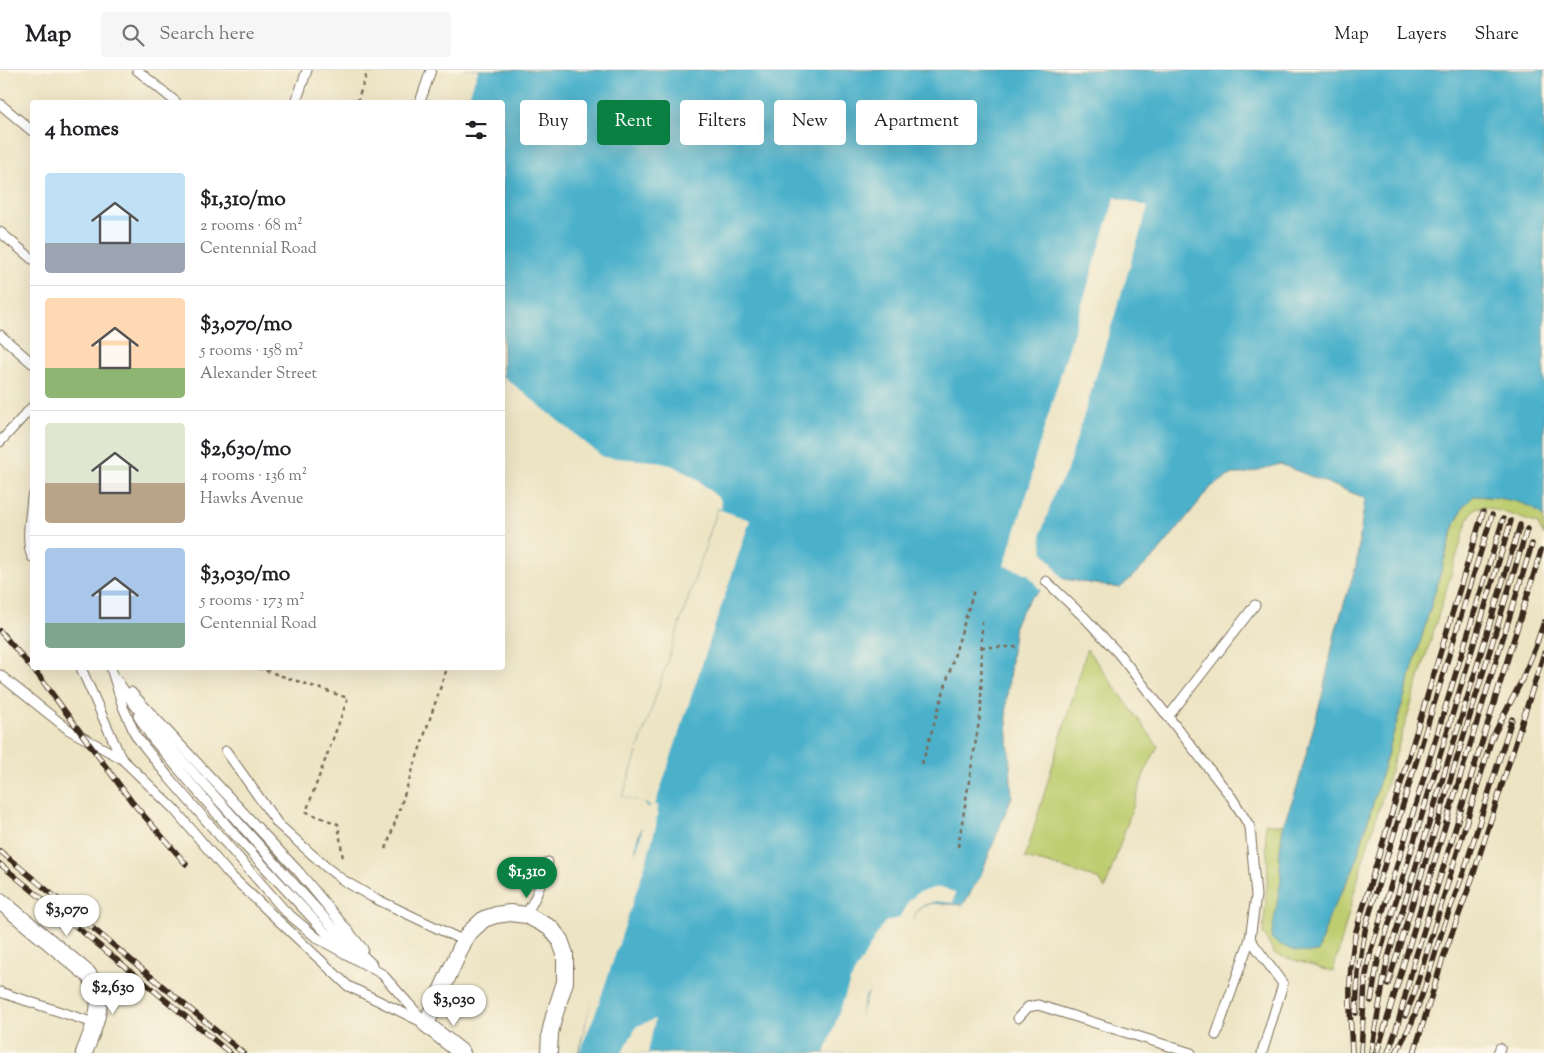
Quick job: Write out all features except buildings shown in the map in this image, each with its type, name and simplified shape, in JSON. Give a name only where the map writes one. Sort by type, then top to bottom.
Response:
[{"type":"street","points":[[0,901],[94,981],[99,996],[98,1011],[87,1052]]},
{"type":"street","points":[[462,1053],[426,1024],[464,941],[484,919],[510,913],[526,915],[551,928],[560,940],[565,954],[565,982],[552,1025],[549,1053]]},
{"type":"lane","points":[[137,70],[174,100]]},
{"type":"lane","points":[[297,100],[307,70]]},
{"type":"lane","points":[[421,100],[431,70]]},
{"type":"lane","points":[[0,104],[30,128]]},
{"type":"lane","points":[[0,232],[30,257]]},
{"type":"lane","points":[[0,335],[30,361]]},
{"type":"lane","points":[[1,440],[30,409]]},
{"type":"lane","points":[[30,522],[30,552]]},
{"type":"lane","points":[[1046,581],[1118,653],[1232,798],[1250,827],[1256,896],[1250,939],[1216,1035]]},
{"type":"lane","points":[[1168,716],[1255,606]]},
{"type":"lane","points":[[82,670],[121,758]]},
{"type":"lane","points":[[111,670],[299,872],[382,974],[426,1024]]},
{"type":"lane","points":[[111,670],[132,702],[331,925],[382,974]]},
{"type":"lane","points":[[111,670],[123,707],[136,736],[170,780],[285,912],[317,938],[382,974]]},
{"type":"lane","points":[[0,675],[69,730],[121,758],[174,809],[229,874],[348,986],[426,1024]]},
{"type":"lane","points":[[226,751],[278,824],[326,867],[343,880],[372,897],[464,941]]},
{"type":"lane","points":[[526,915],[536,896],[548,862]]},
{"type":"lane","points":[[1250,939],[1283,984],[1262,1053]]},
{"type":"lane","points":[[0,992],[94,1023]]},
{"type":"lane","points":[[1018,1018],[1028,1007],[1038,1005],[1191,1053]]},
{"type":"path","points":[[358,100],[368,70]]},
{"type":"path","points":[[922,764],[974,590]]},
{"type":"path","points":[[958,847],[981,710],[982,617]]},
{"type":"path","points":[[982,647],[1020,647]]},
{"type":"path","points":[[264,670],[348,698],[306,812],[338,824],[342,859]]},
{"type":"path","points":[[386,849],[446,670]]},
{"type":"green space","points":[[1474,496],[1511,500],[1530,506],[1543,516],[1544,536],[1538,524],[1497,510],[1481,507],[1475,508],[1468,519],[1361,867],[1333,972],[1274,954],[1263,933],[1268,873],[1265,823],[1283,825],[1279,858],[1281,879],[1318,951],[1330,914],[1354,868],[1454,527],[1463,507]]},
{"type":"green space","points":[[1087,649],[1158,746],[1144,774],[1105,889],[1100,880],[1025,858]]},
{"type":"water","points":[[463,70],[1544,70],[1544,518],[1531,507],[1522,503],[1492,497],[1474,496],[1463,507],[1454,527],[1354,868],[1330,914],[1318,952],[1305,953],[1293,950],[1271,939],[1281,879],[1279,858],[1283,825],[1297,788],[1323,692],[1336,629],[1356,566],[1365,498],[1280,464],[1244,474],[1232,474],[1211,487],[1156,555],[1120,588],[1058,578],[1030,598],[1015,623],[1006,707],[1012,796],[980,877],[963,905],[933,903],[923,906],[917,911],[907,933],[871,985],[845,1053],[578,1053],[608,943],[637,856],[636,845],[650,812],[645,803],[623,796],[718,509],[677,477],[649,468],[604,466],[505,391],[505,100],[454,100]]},
{"type":"pier","points":[[460,70],[478,70],[468,100],[452,100]]},
{"type":"pier","points":[[1115,197],[1148,207],[1066,473],[1055,491],[1041,534],[1043,551],[1065,582],[1058,580],[1042,593],[1028,574],[1004,566],[1031,482],[1033,465]]},
{"type":"pier","points":[[505,378],[603,457],[653,461],[674,466],[695,478],[720,499],[722,508],[715,509],[679,485],[675,481],[676,478],[650,470],[646,473],[604,469],[576,455],[505,395]]},
{"type":"pier","points":[[718,509],[750,520],[655,805],[658,805],[656,826],[647,859],[597,1009],[579,1053],[605,944],[641,837],[642,822],[647,812],[645,807],[652,806],[623,796]]},
{"type":"pier","points":[[934,888],[944,888],[955,893],[953,903],[936,901],[924,905],[917,910],[907,937],[872,989],[865,996],[855,1033],[847,1053],[825,1053],[850,981],[880,929],[885,922],[899,918],[908,902],[917,893]]},
{"type":"pier","points":[[655,1019],[648,1053],[622,1053],[637,1026]]},
{"type":"railway","points":[[1352,1053],[1350,977],[1356,931],[1483,512]]},
{"type":"railway","points":[[1356,1013],[1358,973],[1366,925],[1492,515]]},
{"type":"railway","points":[[1361,1053],[1365,980],[1371,950],[1503,519]]},
{"type":"railway","points":[[1371,1001],[1378,960],[1511,521]]},
{"type":"railway","points":[[1371,1053],[1387,961],[1520,525]]},
{"type":"railway","points":[[1388,984],[1527,529]]},
{"type":"railway","points":[[1377,1053],[1532,544]]},
{"type":"railway","points":[[1388,1053],[1397,1027],[1414,962],[1541,551]]},
{"type":"railway","points":[[1405,1016],[1414,994],[1492,738],[1521,682],[1544,622]]},
{"type":"railway","points":[[0,631],[30,666]]},
{"type":"railway","points":[[1414,1053],[1443,958],[1473,876],[1544,653]]},
{"type":"railway","points":[[34,670],[132,802],[186,864]]},
{"type":"railway","points":[[1396,1053],[1412,1022],[1424,990],[1512,719]]},
{"type":"railway","points":[[0,851],[243,1053]]},
{"type":"railway","points":[[0,864],[230,1053]]}]
